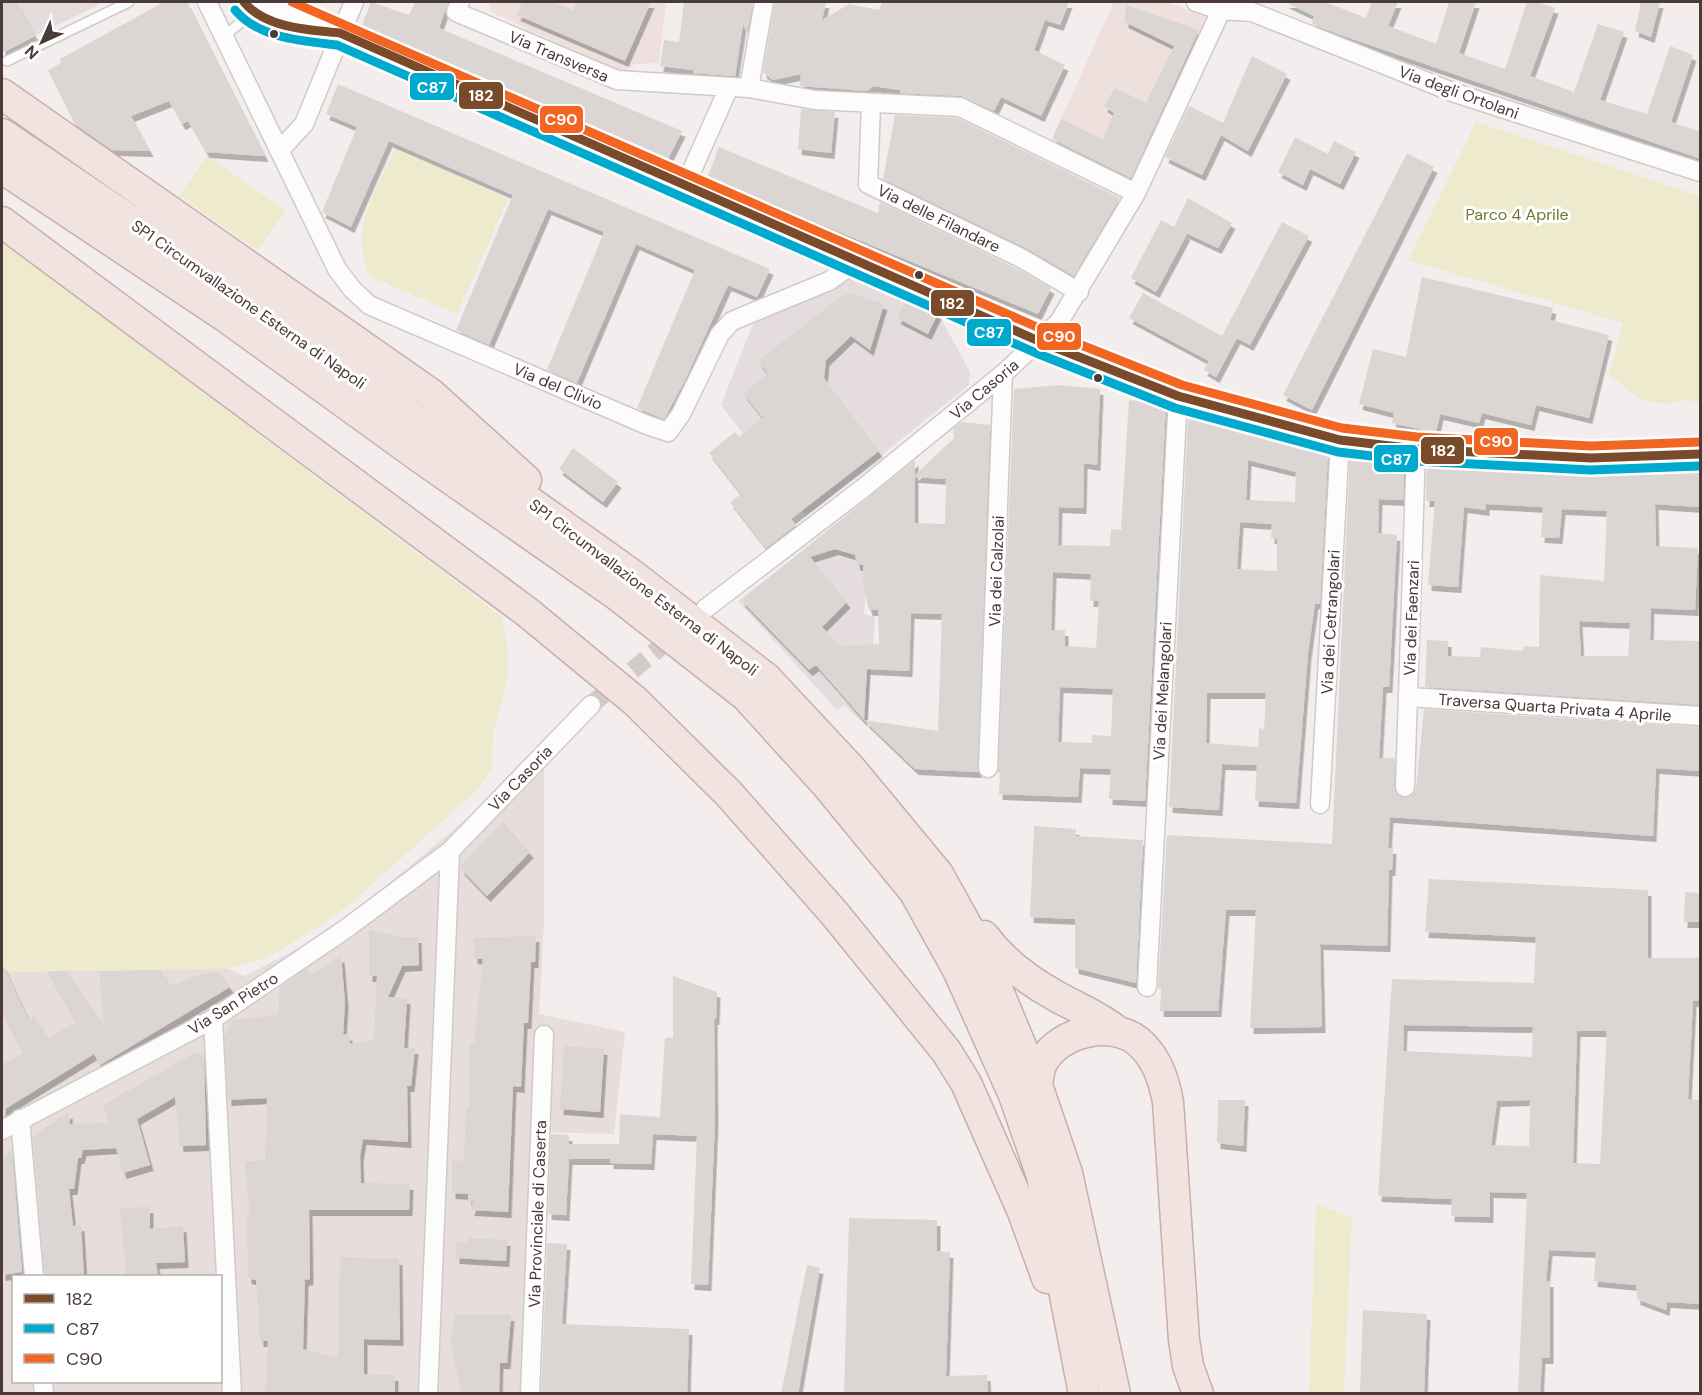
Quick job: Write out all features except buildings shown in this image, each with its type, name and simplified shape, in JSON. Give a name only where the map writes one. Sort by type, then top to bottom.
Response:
[{"type":"highway","points":[[2,94],[431,394],[521,475],[572,531]]},
{"type":"highway","name":"SP1 Circumvallazione Esterna di Napoli","points":[[2,134],[239,294],[321,369],[746,696],[826,784],[914,891],[958,970],[1014,1095],[1042,1176],[1084,1394]]},
{"type":"highway","name":"SP1 Circumvallazione Esterna di Napoli","points":[[2,168],[226,317],[321,369],[572,531],[766,678],[851,769],[938,874],[984,957],[1037,1085],[1067,1173],[1115,1394]]},
{"type":"highway","points":[[2,222],[527,612],[635,701],[729,794],[834,913],[946,1051],[966,1083],[1023,1212],[1079,1364]]},
{"type":"highway","points":[[956,906],[999,957],[1019,972],[1056,996],[1100,1017],[1117,1031],[1142,1044],[1163,1078],[1168,1102],[1184,1340],[1188,1366],[1198,1394]]},
{"type":"highway","points":[[1037,1085],[1042,1063],[1056,1046],[1100,1029],[1117,1031]]},
{"type":"street","name":"Via del Clivio","points":[[207,2],[281,148],[337,269],[352,289],[369,305],[668,432],[681,414],[720,334],[732,321],[829,281],[858,261]]},
{"type":"street","points":[[281,148],[304,124],[354,2]]},
{"type":"street","name":"Via Transversa","points":[[460,2],[456,12],[617,81],[749,88]]},
{"type":"street","points":[[764,2],[749,88],[815,100],[960,107],[1136,193]]},
{"type":"street","name":"Via degli Ortolani","points":[[1196,2],[1252,12],[1455,93],[1701,172]]},
{"type":"street","name":"Via Casoria","points":[[705,609],[862,489],[1041,342],[1059,322],[1136,193],[1222,6]]},
{"type":"street","points":[[258,7],[340,33],[1041,342],[1178,396],[1340,440],[1416,449],[1591,458],[1701,454]]},
{"type":"street","points":[[685,186],[729,87]]},
{"type":"street","name":"Via delle Filandare","points":[[871,104],[868,184],[1021,258],[1079,292]]},
{"type":"street","name":"Via dei Calzolai","points":[[988,768],[1003,374]]},
{"type":"street","name":"Via dei Melangolari","points":[[1147,987],[1178,396]]},
{"type":"street","name":"Via dei Cetrangolari","points":[[1320,804],[1340,440]]},
{"type":"street","name":"Via dei Faenzari","points":[[1405,787],[1416,449]]},
{"type":"street","name":"Traversa Quarta Privata 4 Aprile","points":[[1409,697],[1701,716]]},
{"type":"street","name":"Via Casoria","points":[[450,851],[591,705]]},
{"type":"street","points":[[428,1394],[450,851]]},
{"type":"street","name":"Via San Pietro","points":[[2,1130],[213,1018],[347,928],[450,851]]},
{"type":"street","points":[[213,1018],[232,1394]]},
{"type":"street","name":"Via Provinciale di Caserta","points":[[530,1394],[544,1035]]},
{"type":"street","points":[[20,1119],[34,1275]]},
{"type":"lane","points":[[7,61],[129,2]]},
{"type":"lane","points":[[224,36],[258,7],[244,2]]},
{"type":"shaded area","points":[[17,2],[97,2],[99,5],[35,36]]},
{"type":"shaded area","points":[[488,2],[666,2],[659,63],[635,64],[622,73],[491,12]]},
{"type":"shaded area","points":[[1114,2],[1167,2],[1211,18],[1144,157],[1061,119]]},
{"type":"shaded area","points":[[852,276],[938,313],[970,372],[969,385],[806,516],[721,405],[753,324]]},
{"type":"shaded area","points":[[821,537],[868,558],[864,614],[875,617],[867,727],[844,705],[837,710],[738,601]]},
{"type":"shaded area","points":[[544,755],[544,925],[539,1014],[625,1032],[614,1134],[533,1132],[520,1393],[2,1393],[2,972],[228,969],[245,976],[331,931]]},
{"type":"green space","name":"Parco 4 Aprile","points":[[1476,122],[1700,196],[1700,403],[1684,399],[1665,403],[1644,400],[1632,394],[1620,382],[1609,377],[1623,323],[1408,260]]},
{"type":"green space","points":[[396,147],[508,199],[457,314],[369,276],[362,241],[363,225],[373,194]]},
{"type":"green space","points":[[207,156],[286,210],[258,250],[179,196]]},
{"type":"green space","points":[[2,241],[502,617],[508,651],[508,679],[493,733],[492,768],[477,790],[348,906],[317,928],[268,957],[228,969],[2,972]]},
{"type":"green space","points":[[1316,1204],[1352,1218],[1344,1393],[1309,1393]]},
{"type":"tunnel","points":[[591,705],[677,633]]},
{"type":"transit line","name":"182","points":[[244,2],[253,11],[275,22],[301,29],[340,33],[1041,342],[1178,396],[1340,440],[1416,449],[1591,458],[1700,454]]},
{"type":"transit line","name":"C90","points":[[292,2],[1046,331],[1182,385],[1342,428],[1417,437],[1591,446],[1700,442]]},
{"type":"transit line","name":"C87","points":[[235,10],[256,27],[268,32],[295,40],[337,45],[1036,353],[1175,408],[1338,452],[1415,461],[1590,470],[1700,466]]}]
